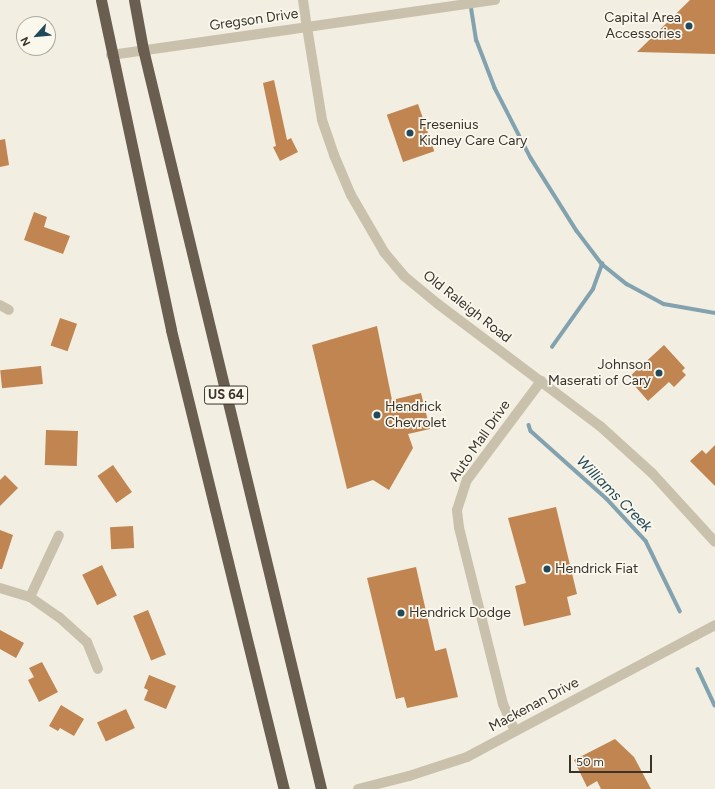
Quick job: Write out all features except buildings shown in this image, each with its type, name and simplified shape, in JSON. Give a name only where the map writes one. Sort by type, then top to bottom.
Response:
[{"type":"highway","name":"US 64","points":[[101,0],[111,55],[171,330],[284,789]]},
{"type":"highway","name":"US 64","points":[[134,0],[143,49],[321,789]]},
{"type":"street","name":"Old Raleigh Road","points":[[303,0],[322,120],[351,196],[374,238],[394,265],[416,286],[600,426],[652,473],[715,542]]},
{"type":"street","name":"Gregson Drive","points":[[111,55],[143,49],[495,0]]},
{"type":"street","name":"Auto Mall Drive","points":[[516,731],[503,704],[458,527],[456,510],[467,480],[541,381]]},
{"type":"street","points":[[30,597],[59,535]]},
{"type":"street","points":[[0,588],[30,597],[59,617],[87,642],[98,669]]},
{"type":"street","name":"Mackenan Drive","points":[[358,789],[410,776],[467,757],[715,625]]},
{"type":"waterway","points":[[471,5],[477,41],[495,88],[531,158],[577,231],[602,264],[627,284],[664,304],[715,313]]},
{"type":"waterway","name":"Williams Creek","points":[[552,347],[593,289],[602,264]]},
{"type":"waterway","name":"Williams Creek","points":[[529,425],[531,431],[607,499],[646,541],[680,611]]},
{"type":"waterway","name":"Williams Creek","points":[[698,669],[715,705]]},
{"type":"place","name":"Capital Area Accessories","points":[[689,26]]},
{"type":"place","name":"Fresenius Kidney Care Cary","points":[[410,133]]},
{"type":"place","name":"Johnson Maserati of Cary","points":[[659,373]]},
{"type":"place","name":"Hendrick Chevrolet","points":[[377,415]]},
{"type":"place","name":"Hendrick Fiat","points":[[547,569]]},
{"type":"place","name":"Hendrick Dodge","points":[[401,613]]}]
